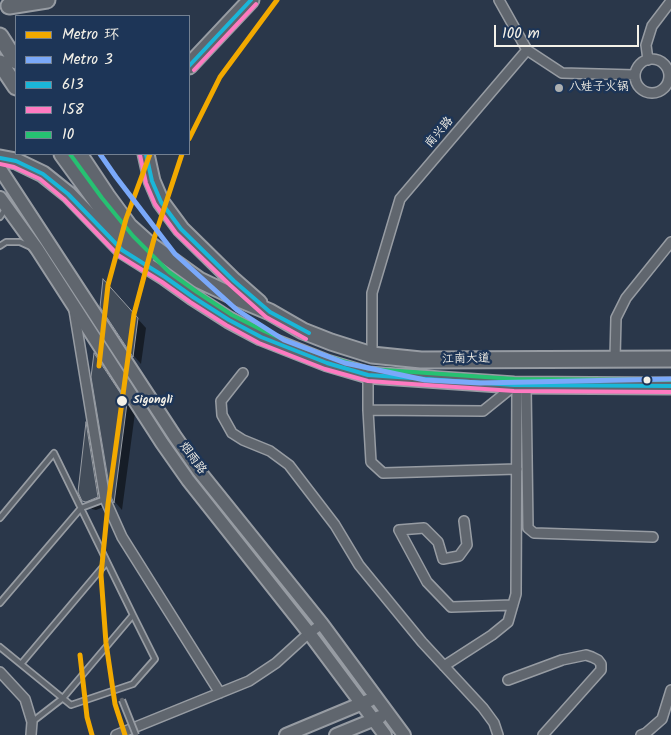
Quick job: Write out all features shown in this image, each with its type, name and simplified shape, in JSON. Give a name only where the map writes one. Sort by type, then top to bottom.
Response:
[{"type":"highway","points":[[10,7],[46,0]]},
{"type":"highway","points":[[190,65],[251,0]]},
{"type":"highway","points":[[0,36],[15,59]]},
{"type":"highway","points":[[0,63],[15,86]]},
{"type":"highway","points":[[63,155],[128,240],[165,277]]},
{"type":"highway","points":[[80,155],[129,226],[149,244],[199,280],[270,312]]},
{"type":"highway","points":[[146,155],[152,181],[161,202],[181,230],[234,281],[270,312]]},
{"type":"highway","points":[[0,158],[16,161],[44,174],[68,194],[122,250],[165,277]]},
{"type":"highway","name":"江南大道","points":[[165,277],[228,320],[261,337],[319,360],[368,375],[519,385],[671,386]]},
{"type":"highway","name":"江南大道","points":[[270,312],[303,331],[372,355],[421,360],[671,359]]},
{"type":"main road","name":"烟雨路","points":[[0,169],[174,435],[200,471],[322,624],[404,735]]},
{"type":"main road","name":"烟雨路","points":[[2,207],[37,249],[162,443],[188,480],[309,633],[385,735]]},
{"type":"main road","points":[[286,735],[377,698]]},
{"type":"main road","points":[[336,735],[388,714]]},
{"type":"street","points":[[500,0],[527,50],[562,73],[635,75]]},
{"type":"street","points":[[648,60],[646,45],[652,26],[671,1]]},
{"type":"street","name":"南兴路","points":[[372,355],[372,293],[400,199],[527,50]]},
{"type":"street","points":[[648,60],[658,60],[666,67],[669,78],[669,83],[656,92],[646,92],[638,85],[635,75],[639,65],[648,60]]},
{"type":"street","points":[[615,358],[616,318],[626,298],[671,242]]},
{"type":"street","points":[[73,305],[105,499],[122,537],[220,693]]},
{"type":"street","points":[[242,373],[221,401],[222,415],[232,433],[243,440],[270,451],[289,465],[335,525],[359,565],[422,642],[483,708],[494,723],[498,735]]},
{"type":"street","points":[[368,375],[371,462],[383,473],[517,469]]},
{"type":"street","points":[[368,410],[482,411],[519,385]]},
{"type":"street","points":[[444,666],[492,636],[508,622],[516,594],[519,385]]},
{"type":"street","points":[[519,385],[528,528],[534,533],[653,537]]},
{"type":"street","points":[[464,520],[467,545],[459,556],[443,559],[438,542],[424,528],[399,530],[427,582],[451,607],[513,605]]},
{"type":"street","points":[[116,735],[249,681],[276,663],[309,633],[322,624]]},
{"type":"street","points":[[508,680],[562,660],[586,655],[598,660],[601,664],[601,670],[542,735]]},
{"type":"street","points":[[0,672],[25,699],[32,722],[31,735]]},
{"type":"street","points":[[641,735],[662,719],[671,690]]},
{"type":"lane","points":[[0,246],[6,242],[20,242],[37,249]]},
{"type":"lane","points":[[0,518],[54,453],[154,659],[133,684],[71,704],[0,647]]},
{"type":"lane","points":[[0,603],[81,508],[105,499]]},
{"type":"lane","points":[[21,664],[107,562]]},
{"type":"lane","points":[[32,722],[63,698],[133,615]]},
{"type":"lane","points":[[118,689],[136,735]]},
{"type":"building","points":[[103,279],[138,318],[133,357],[100,307]]},
{"type":"building","points":[[94,353],[127,403],[114,503],[111,497],[91,377]]},
{"type":"building","points":[[86,422],[98,497],[86,502],[82,501],[78,492]]},
{"type":"metro line","name":"环","points":[[190,137],[220,77],[277,0]]},
{"type":"metro line","name":"3","points":[[101,155],[175,254],[237,310],[284,340],[345,363],[425,380],[480,383],[671,379]]},
{"type":"metro line","name":"环","points":[[99,366],[108,285],[126,219],[150,155]]},
{"type":"metro line","name":"环","points":[[125,735],[115,704],[106,643],[101,575],[108,504],[134,314],[154,239],[182,155]]},
{"type":"metro line","name":"环","points":[[80,655],[87,717],[92,735]]},
{"type":"transit line","name":"613","points":[[190,65],[251,0]]},
{"type":"transit line","name":"158","points":[[194,70],[256,4]]},
{"type":"transit line","name":"10","points":[[71,155],[133,236],[169,272],[232,315],[299,346],[369,369],[514,379],[671,380]]},
{"type":"transit line","name":"158","points":[[140,155],[146,183],[155,204],[176,233],[266,317],[306,339]]},
{"type":"transit line","name":"613","points":[[146,155],[152,181],[161,202],[181,229],[234,281],[270,312],[309,333]]},
{"type":"transit line","name":"613","points":[[0,158],[16,161],[43,174],[68,194],[122,250],[229,320],[261,337],[327,363],[368,375],[514,385],[671,386]]},
{"type":"transit line","name":"158","points":[[0,164],[14,167],[40,179],[64,199],[118,255],[226,325],[259,343],[325,369],[368,381],[514,391],[671,392]]},
{"type":"place","name":"八娃子火锅","points":[[559,88]]},
{"type":"place","name":"Sigongli","points":[[122,401]]}]
